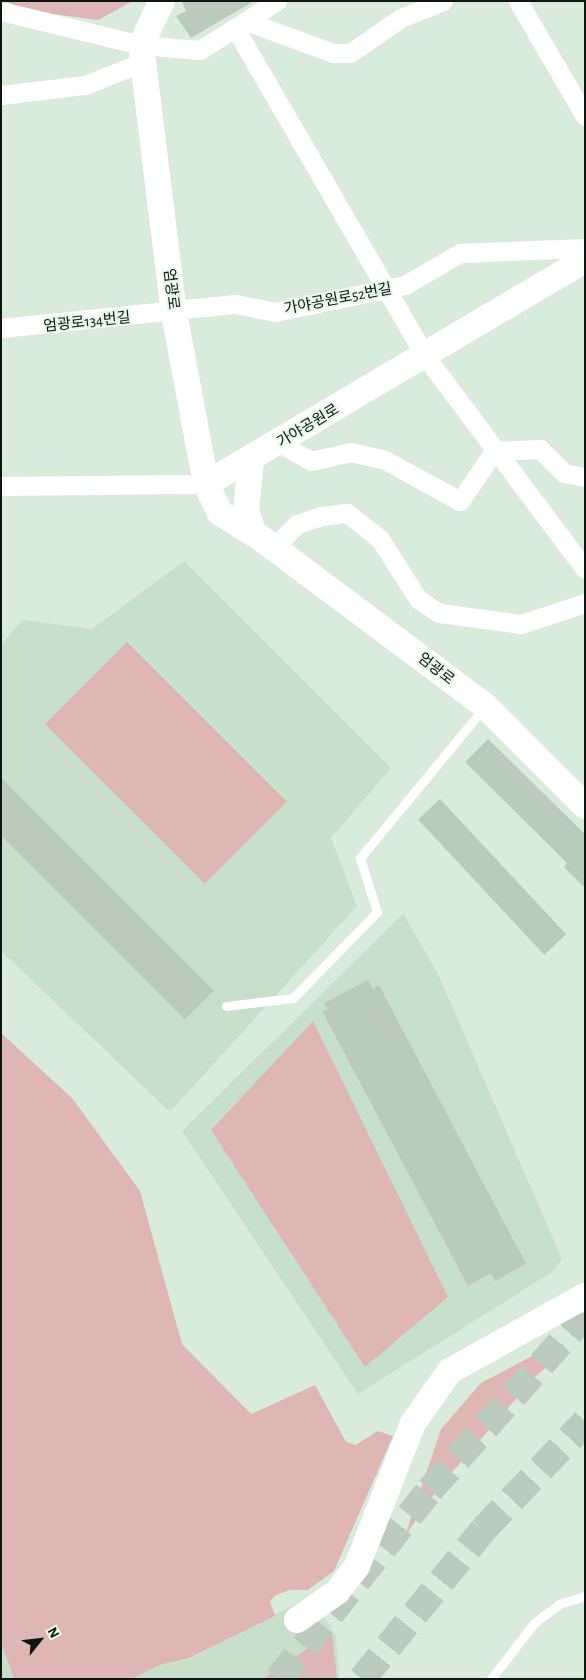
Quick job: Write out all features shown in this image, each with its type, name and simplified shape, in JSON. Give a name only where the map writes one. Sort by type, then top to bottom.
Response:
[{"type":"main road","points":[[142,53],[162,1]]},
{"type":"main road","name":"엄광로","points":[[142,53],[174,313],[206,484],[220,513],[264,540],[485,706],[585,806]]},
{"type":"main road","name":"가야공원로","points":[[206,484],[251,460],[585,260]]},
{"type":"main road","points":[[251,460],[246,511],[264,540]]},
{"type":"main road","points":[[585,1296],[450,1371],[413,1423],[357,1566],[337,1592],[300,1627],[356,1596],[416,1437],[452,1389],[473,1370],[585,1311]]},
{"type":"street","points":[[1,12],[142,53],[200,50],[277,1]]},
{"type":"street","points":[[240,24],[333,53],[350,53],[401,18],[443,1]]},
{"type":"street","points":[[518,1],[585,116]]},
{"type":"street","points":[[240,24],[425,356],[585,568]]},
{"type":"street","points":[[1,95],[85,85],[142,53]]},
{"type":"street","name":"가야공원로52번길","points":[[174,313],[235,304],[275,312],[405,285],[460,253],[585,248]]},
{"type":"street","name":"엄광로134번길","points":[[1,328],[174,313]]},
{"type":"street","points":[[279,443],[311,461],[351,452],[385,460],[460,501],[497,450]]},
{"type":"street","points":[[497,450],[540,449],[564,472],[585,477]]},
{"type":"street","name":"가야공원로","points":[[1,486],[206,484]]},
{"type":"street","points":[[264,540],[297,524],[321,516],[347,513],[380,539],[418,599],[439,613],[521,624],[585,602]]},
{"type":"lane","points":[[226,1006],[293,998],[377,912],[360,858],[485,706]]},
{"type":"lane","points":[[491,1679],[534,1622],[559,1604],[585,1596]]},
{"type":"shaded area","points":[[5,1],[133,1],[98,20],[22,10]]},
{"type":"shaded area","points":[[184,561],[391,768],[331,838],[357,906],[170,1112],[1,951],[1,645],[22,620],[92,629]]},
{"type":"shaded area","points":[[127,642],[287,802],[205,884],[45,724]]},
{"type":"shaded area","points":[[403,914],[438,974],[562,1259],[552,1272],[358,1394],[182,1131]]},
{"type":"shaded area","points":[[313,1021],[448,1297],[365,1367],[211,1130]]},
{"type":"shaded area","points":[[1,1033],[72,1098],[140,1191],[182,1344],[251,1414],[315,1385],[346,1442],[356,1445],[378,1431],[393,1436],[334,1571],[308,1590],[290,1590],[276,1595],[270,1601],[275,1616],[187,1659],[159,1665],[132,1679],[14,1679],[1,1643]]},
{"type":"shaded area","points":[[555,1344],[563,1344],[566,1351],[536,1376],[439,1487],[405,1536],[441,1429],[481,1383]]},
{"type":"shaded area","points":[[311,1596],[336,1636],[339,1679],[132,1679],[159,1665],[187,1660]]},
{"type":"shaded area","points":[[332,1632],[337,1679],[263,1679]]},
{"type":"shaded area","points":[[1,1643],[14,1679],[1,1679]]},
{"type":"building","points":[[182,1],[254,1],[191,38],[176,16],[186,11]]},
{"type":"building","points":[[488,739],[585,834],[585,888],[564,867],[567,863],[465,762]]},
{"type":"building","points":[[1,778],[214,991],[185,1020],[1,836]]},
{"type":"building","points":[[440,799],[566,934],[544,955],[418,819]]},
{"type":"building","points":[[368,980],[373,989],[379,985],[526,1264],[495,1281],[491,1273],[468,1286],[322,1011],[328,1010],[324,1003]]},
{"type":"tunnel","points":[[278,1679],[430,1490],[585,1315]]},
{"type":"tunnel","points":[[362,1679],[483,1530],[585,1422]]}]
